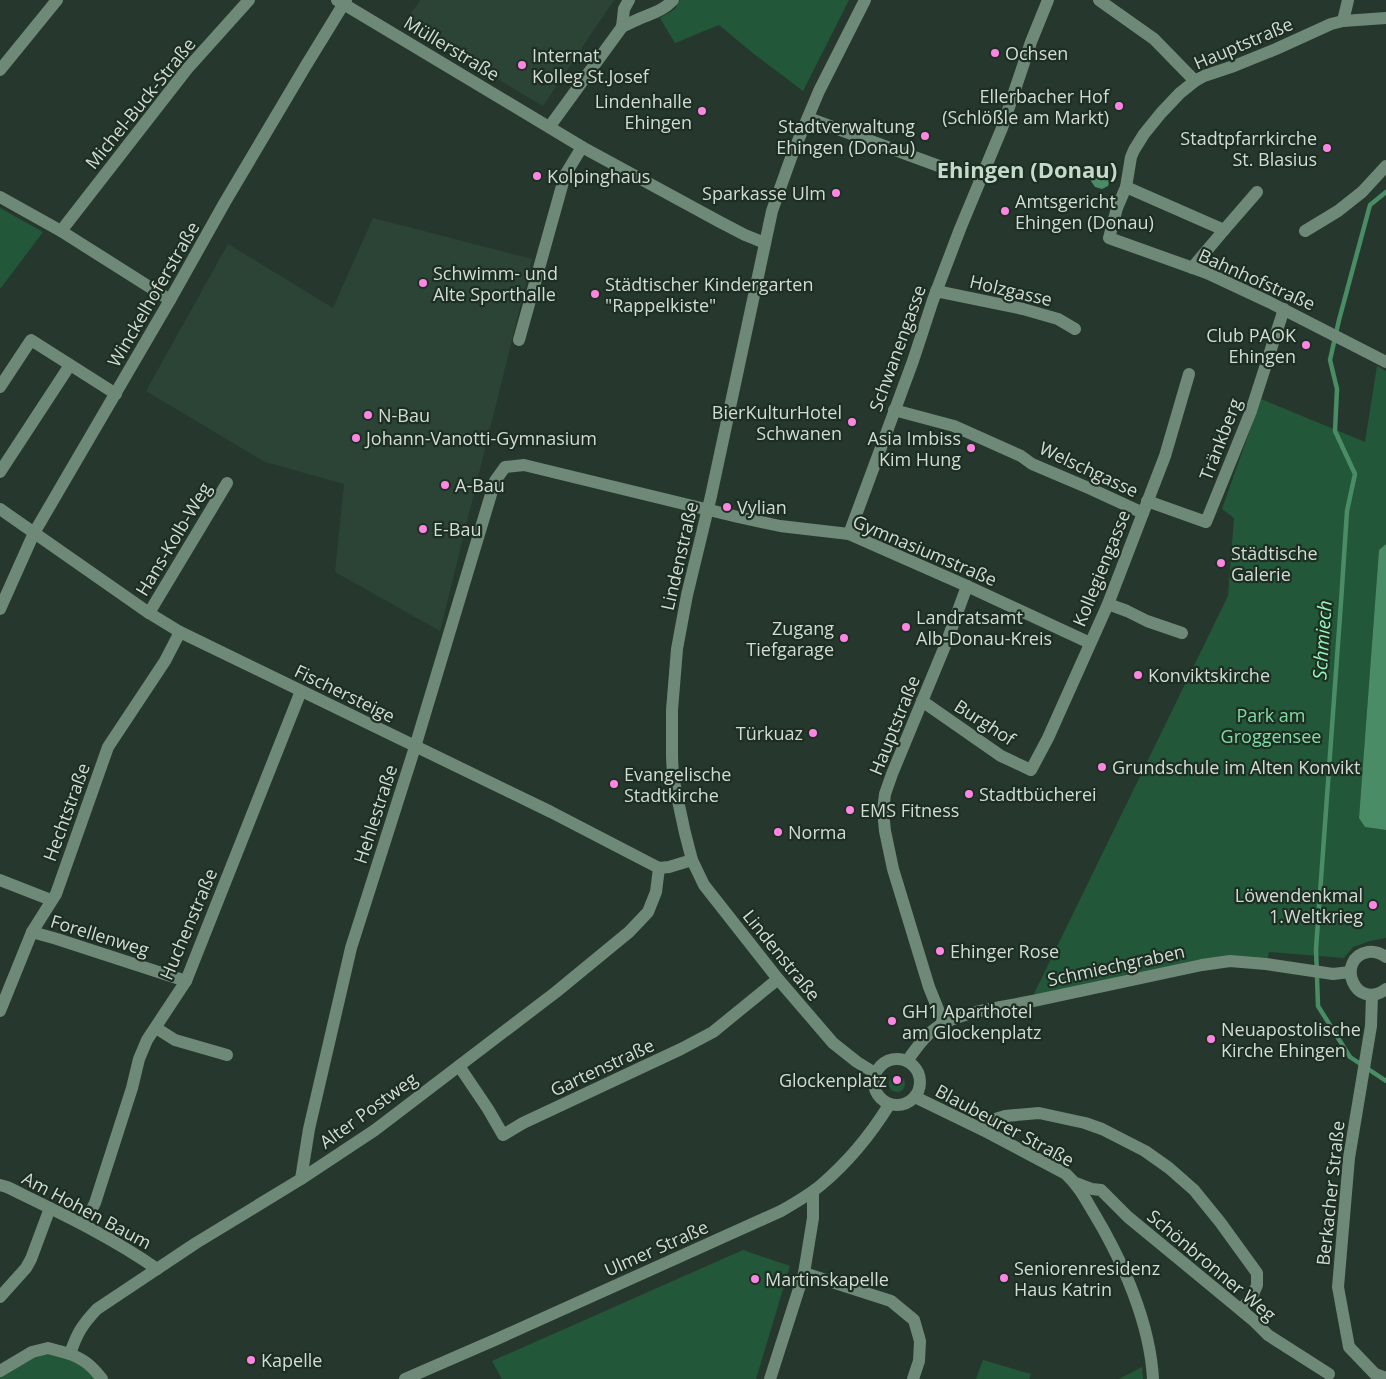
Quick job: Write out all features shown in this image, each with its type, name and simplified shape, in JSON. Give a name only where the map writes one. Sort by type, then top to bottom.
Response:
[{"type":"street","points":[[0,70],[57,0]]},
{"type":"street","name":"Michel-Buck-Straße","points":[[61,231],[187,69],[249,0]]},
{"type":"street","points":[[622,27],[624,9],[629,0]]},
{"type":"street","points":[[550,126],[622,27],[658,12],[673,0]]},
{"type":"street","name":"Lindenstraße","points":[[865,0],[836,56],[808,118],[792,155],[772,211],[708,509],[687,595],[677,649],[672,710],[673,776],[692,860],[704,885],[778,979],[833,1043],[857,1062],[875,1073]]},
{"type":"street","name":"Schwanengasse","points":[[849,534],[936,291],[1002,128],[1031,42],[1048,0]]},
{"type":"street","points":[[1099,0],[1154,39],[1195,81]]},
{"type":"street","points":[[1343,21],[1348,0]]},
{"type":"street","name":"Müllerstraße","points":[[342,1],[582,147],[720,222],[764,243]]},
{"type":"street","name":"Winckelhoferstraße","points":[[0,610],[34,533],[342,1]]},
{"type":"street","name":"Hauptstraße","points":[[1109,238],[1117,208],[1126,187],[1131,158],[1144,134],[1174,100],[1195,81],[1331,24],[1343,21],[1386,18]]},
{"type":"street","points":[[808,118],[948,169],[983,176]]},
{"type":"street","points":[[519,340],[565,175],[582,147]]},
{"type":"street","points":[[1305,231],[1356,196],[1386,166]]},
{"type":"street","points":[[1126,187],[1224,230]]},
{"type":"street","points":[[1192,268],[1257,192]]},
{"type":"street","points":[[0,197],[61,231],[170,300]]},
{"type":"street","name":"Bahnhofstraße","points":[[1109,238],[1207,274],[1284,309],[1386,362]]},
{"type":"street","name":"Holzgasse","points":[[936,291],[1040,314],[1058,319],[1075,329]]},
{"type":"street","name":"Tränkberg","points":[[1145,507],[1206,522],[1251,411],[1284,309]]},
{"type":"street","points":[[0,387],[31,340],[116,394]]},
{"type":"street","points":[[0,472],[70,365]]},
{"type":"street","name":"Kollegiengasse","points":[[1031,770],[1048,738],[1108,604],[1165,456],[1189,374]]},
{"type":"street","name":"Welschgasse","points":[[894,410],[954,426],[1021,456],[1032,464],[1092,489],[1145,507]]},
{"type":"street","name":"Gymnasiumstraße","points":[[505,467],[524,465],[780,526],[849,534],[1090,643]]},
{"type":"street","name":"Hehlestraße","points":[[302,1178],[309,1129],[351,948],[415,747],[495,481],[505,467]]},
{"type":"street","name":"Hans-Kolb-Weg","points":[[149,613],[227,483]]},
{"type":"street","name":"Fischersteige","points":[[0,509],[149,613],[180,632],[551,812],[659,868]]},
{"type":"street","name":"Hauptstraße","points":[[944,1024],[929,986],[893,869],[883,811],[890,781],[947,641],[967,586]]},
{"type":"street","points":[[1108,604],[1147,621],[1182,633]]},
{"type":"street","name":"Hechtstraße","points":[[0,1011],[32,932],[58,888],[108,747],[165,661],[180,632]]},
{"type":"street","name":"Huchenstraße","points":[[84,1224],[94,1203],[132,1088],[139,1059],[147,1040],[186,981],[301,691]]},
{"type":"street","name":"Burghof","points":[[922,701],[1001,756],[1031,770]]},
{"type":"street","points":[[659,868],[692,860]]},
{"type":"street","name":"Alter Postweg","points":[[70,1354],[77,1334],[97,1309],[375,1130],[629,932],[648,912],[656,892],[659,868]]},
{"type":"street","name":"Forellenweg","points":[[0,880],[51,900]]},
{"type":"street","name":"Forellenweg","points":[[32,932],[57,938],[186,981]]},
{"type":"street","points":[[1386,957],[1378,952],[1364,953],[1357,957],[1350,972],[1352,981],[1358,990],[1364,993],[1379,994],[1386,989]]},
{"type":"street","name":"Schmiechgraben","points":[[907,1061],[928,1036],[944,1024],[982,1010],[1030,1002],[1202,964],[1230,960],[1333,974],[1350,972]]},
{"type":"street","name":"Gartenstraße","points":[[459,1066],[503,1135],[523,1123],[681,1049],[713,1032],[778,979]]},
{"type":"street","name":"Berkacher Straße","points":[[1372,995],[1368,1044],[1349,1158],[1338,1287],[1349,1347],[1375,1374],[1386,1378]]},
{"type":"street","points":[[156,1028],[175,1040],[228,1055]]},
{"type":"street","points":[[898,1059],[907,1061],[914,1066],[918,1073],[920,1081],[919,1090],[910,1102],[896,1106],[889,1105],[880,1100],[875,1092],[873,1082],[875,1073],[880,1065],[888,1060],[898,1059]]},
{"type":"street","name":"Blaubeurer Straße","points":[[915,1097],[1066,1174],[1076,1183],[1114,1250],[1134,1298],[1148,1343],[1153,1379]]},
{"type":"street","name":"Ulmer Straße","points":[[405,1379],[781,1211],[813,1192],[828,1179],[851,1155],[878,1122],[889,1105]]},
{"type":"street","points":[[983,1130],[989,1121],[997,1118],[1039,1113],[1085,1123],[1102,1129],[1145,1151],[1194,1190],[1257,1273],[1257,1285],[1252,1296],[1241,1310],[1253,1320]]},
{"type":"street","name":"Schönbronner Weg","points":[[1076,1183],[1101,1190],[1128,1217],[1253,1320],[1268,1335],[1329,1374]]},
{"type":"street","name":"Am Hohen Baum","points":[[0,1185],[84,1224],[131,1250],[157,1269]]},
{"type":"street","points":[[770,1379],[804,1273],[813,1218],[813,1192]]},
{"type":"street","points":[[0,1297],[26,1268],[50,1208]]},
{"type":"street","points":[[804,1273],[891,1302],[914,1320],[920,1341],[919,1361],[913,1379]]},
{"type":"street","points":[[0,1371],[32,1352],[48,1348],[82,1358],[93,1367],[102,1379]]},
{"type":"shaded area","name":"Internat Kolleg St.Josef","points":[[421,0],[614,0],[543,106],[403,23]]},
{"type":"shaded area","points":[[1094,173],[1104,174],[1110,181],[1108,186],[1102,189],[1095,187],[1091,181]]},
{"type":"shaded area","name":"Johann-Vanotti-Gymnasium","points":[[373,218],[532,259],[440,631],[335,572],[344,484],[265,462],[146,391],[228,244],[333,308]]},
{"type":"shaded area","points":[[1386,544],[1386,830],[1365,827],[1359,818],[1379,550]]},
{"type":"green space","points":[[680,0],[849,0],[803,91],[719,25],[675,43],[660,18],[675,9]]},
{"type":"green space","points":[[0,208],[43,232],[0,289]]},
{"type":"green space","name":"Park am Groggensee","points":[[1377,366],[1386,371],[1386,544],[1379,550],[1359,818],[1365,827],[1386,830],[1386,938],[1353,947],[1344,958],[1269,952],[1266,964],[1230,961],[1030,1002],[1228,596],[1234,518],[1222,509],[1261,399],[1365,442]]},
{"type":"green space","points":[[894,1076],[900,1076],[905,1081],[903,1090],[894,1092],[889,1087],[889,1081]]},
{"type":"green space","points":[[743,1250],[790,1266],[756,1379],[502,1379],[492,1361]]},
{"type":"green space","points":[[48,1348],[70,1354],[102,1379],[0,1379],[0,1371]]},
{"type":"green space","points":[[983,1360],[1031,1374],[1029,1379],[976,1379]]},
{"type":"green space","points":[[1142,1367],[1143,1379],[1119,1379]]},
{"type":"waterway","name":"Schmiech","points":[[1386,192],[1370,205],[1330,360],[1337,389],[1335,431],[1355,474],[1347,511],[1316,949],[1318,1006],[1350,1057],[1386,1081]]},
{"type":"place","name":"Ochsen","points":[[995,53]]},
{"type":"place","name":"Internat Kolleg St.Josef","points":[[522,65]]},
{"type":"place","name":"Ellerbacher Hof (Schlößle am Markt)","points":[[1119,106]]},
{"type":"place","name":"Lindenhalle Ehingen","points":[[702,111]]},
{"type":"place","name":"Stadtverwaltung Ehingen (Donau)","points":[[925,136]]},
{"type":"place","name":"Stadtpfarrkirche St. Blasius","points":[[1327,148]]},
{"type":"place","name":"Kolpinghaus","points":[[537,176]]},
{"type":"place","name":"Sparkasse Ulm","points":[[836,193]]},
{"type":"place","name":"Amtsgericht Ehingen (Donau)","points":[[1005,211]]},
{"type":"place","name":"Schwimm- und Alte Sporthalle","points":[[423,283]]},
{"type":"place","name":"Städtischer Kindergarten \"Rappelkiste\"","points":[[595,294]]},
{"type":"place","name":"Club PAOK Ehingen","points":[[1306,345]]},
{"type":"place","name":"N-Bau","points":[[368,415]]},
{"type":"place","name":"BierKulturHotel Schwanen","points":[[852,422]]},
{"type":"place","name":"Johann-Vanotti-Gymnasium","points":[[356,438]]},
{"type":"place","name":"Asia Imbiss Kim Hung","points":[[971,448]]},
{"type":"place","name":"A-Bau","points":[[445,485]]},
{"type":"place","name":"Vylian","points":[[727,507]]},
{"type":"place","name":"E-Bau","points":[[423,529]]},
{"type":"place","name":"Städtische Galerie","points":[[1221,563]]},
{"type":"place","name":"Landratsamt Alb-Donau-Kreis","points":[[906,627]]},
{"type":"place","name":"Zugang Tiefgarage","points":[[844,638]]},
{"type":"place","name":"Konviktskirche","points":[[1138,675]]},
{"type":"place","name":"Türkuaz","points":[[813,733]]},
{"type":"place","name":"Grundschule im Alten Konvikt","points":[[1102,767]]},
{"type":"place","name":"Evangelische Stadtkirche","points":[[614,784]]},
{"type":"place","name":"Stadtbücherei","points":[[969,794]]},
{"type":"place","name":"EMS Fitness","points":[[850,810]]},
{"type":"place","name":"Norma","points":[[778,832]]},
{"type":"place","name":"Löwendenkmal 1.Weltkrieg","points":[[1373,905]]},
{"type":"place","name":"Ehinger Rose","points":[[940,951]]},
{"type":"place","name":"GH1 Aparthotel am Glockenplatz","points":[[892,1021]]},
{"type":"place","name":"Neuapostolische Kirche Ehingen","points":[[1211,1039]]},
{"type":"place","name":"Glockenplatz","points":[[897,1080]]},
{"type":"place","name":"Seniorenresidenz Haus Katrin","points":[[1004,1278]]},
{"type":"place","name":"Martinskapelle","points":[[755,1279]]},
{"type":"place","name":"Kapelle","points":[[251,1360]]},
{"type":"district","name":"Ehingen (Donau)","points":[[1027,169]]}]
